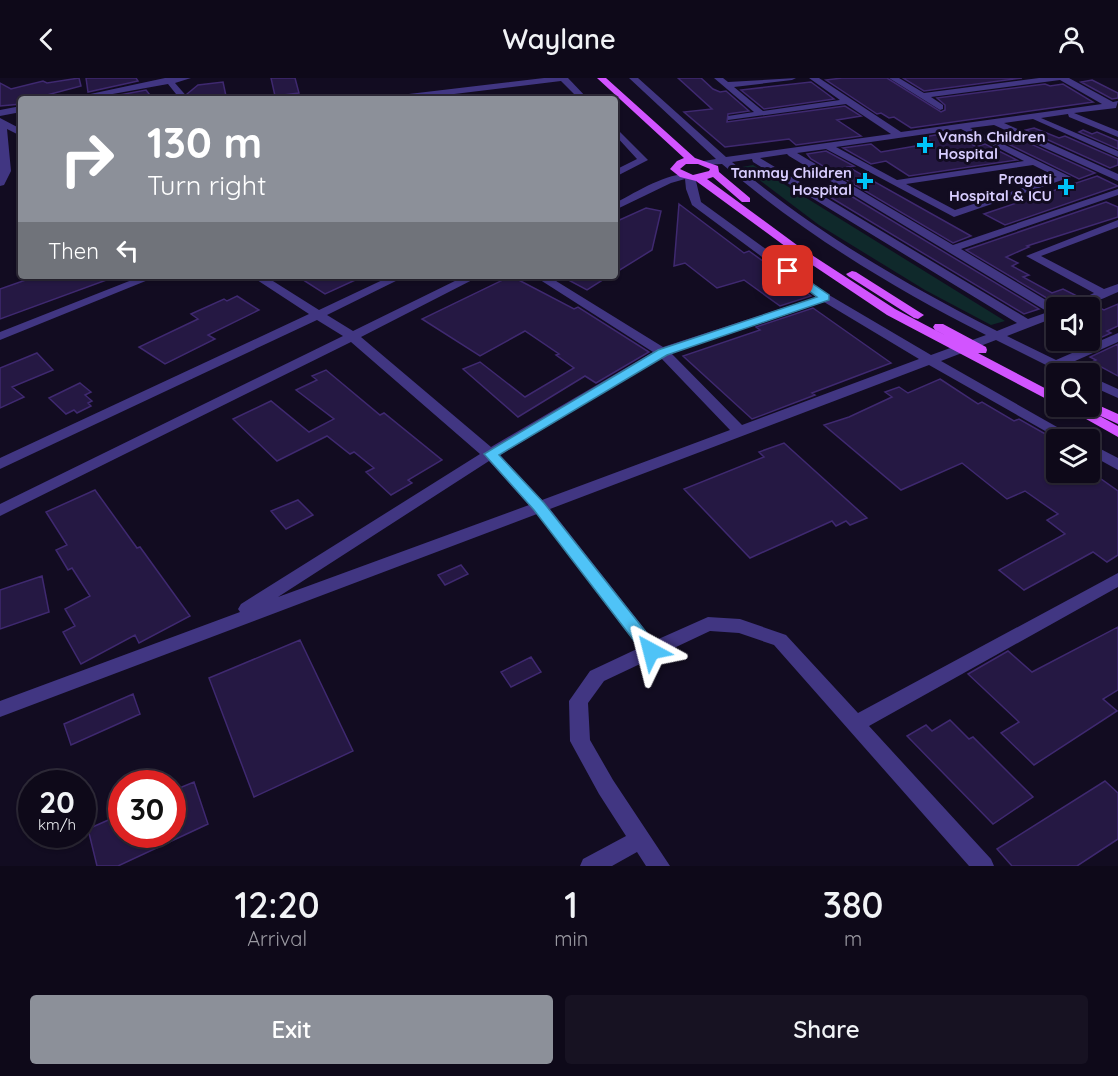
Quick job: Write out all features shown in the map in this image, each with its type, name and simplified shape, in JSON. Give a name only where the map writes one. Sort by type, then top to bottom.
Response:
[{"type":"main road","points":[[590,78],[607,96]]},
{"type":"main road","points":[[602,78],[662,135],[693,160],[712,168],[734,192],[810,247],[963,346],[1046,394]]},
{"type":"main road","points":[[618,106],[685,173],[891,312],[1046,383]]},
{"type":"main road","points":[[685,173],[693,160]]},
{"type":"main road","points":[[685,173],[712,168]]},
{"type":"main road","points":[[1100,411],[1118,420]]},
{"type":"main road","points":[[1090,417],[1118,432]]},
{"type":"street","points":[[86,96],[169,79],[187,78]]},
{"type":"street","points":[[480,78],[486,87]]},
{"type":"street","points":[[441,96],[486,87],[564,78],[581,96]]},
{"type":"street","points":[[633,78],[727,162],[807,226],[917,295],[1055,363]]},
{"type":"street","points":[[718,78],[762,114]]},
{"type":"street","points":[[727,85],[792,78]]},
{"type":"street","points":[[813,78],[901,136]]},
{"type":"street","points":[[892,78],[940,107]]},
{"type":"street","points":[[965,78],[983,88]]},
{"type":"street","points":[[922,96],[1058,78]]},
{"type":"street","points":[[1064,78],[1113,108]]},
{"type":"street","points":[[169,79],[182,96]]},
{"type":"street","points":[[731,118],[848,101]]},
{"type":"street","points":[[727,162],[756,160],[901,136],[1113,108]]},
{"type":"street","points":[[712,168],[727,162],[1113,108]]},
{"type":"street","points":[[1,119],[18,110]]},
{"type":"street","points":[[1072,115],[1118,134]]},
{"type":"street","points":[[1,119],[18,131]]},
{"type":"street","points":[[0,183],[6,171],[1,119]]},
{"type":"street","points":[[1037,119],[1118,154]]},
{"type":"street","points":[[998,124],[1118,178]]},
{"type":"street","points":[[830,148],[954,214],[1066,177],[965,129]]},
{"type":"street","points":[[618,133],[643,160],[618,172]]},
{"type":"street","points":[[792,154],[1046,306]]},
{"type":"street","points":[[756,160],[1027,324]]},
{"type":"street","points":[[896,183],[1035,162]]},
{"type":"street","points":[[618,200],[685,173]]},
{"type":"street","points":[[618,206],[685,173]]},
{"type":"street","points":[[685,173],[696,203],[825,298],[1053,429]]},
{"type":"street","points":[[951,249],[1118,192]]},
{"type":"street","points":[[1104,294],[1032,256],[1118,223]]},
{"type":"street","points":[[0,336],[144,279]]},
{"type":"street","points":[[262,279],[349,334],[490,454],[539,506],[651,651]]},
{"type":"street","points":[[0,464],[394,279]]},
{"type":"street","points":[[0,511],[454,279]]},
{"type":"street","points":[[0,500],[468,279]]},
{"type":"street","points":[[545,279],[662,352],[739,430]]},
{"type":"street","points":[[1096,297],[1118,288]]},
{"type":"street","points":[[219,627],[490,454],[662,352],[825,298]]},
{"type":"street","points":[[0,709],[1046,316]]},
{"type":"street","points":[[1059,363],[1118,337]]},
{"type":"street","points":[[1100,385],[1117,393]]},
{"type":"street","points":[[1100,454],[1118,465]]},
{"type":"street","points":[[855,724],[1118,579]]},
{"type":"street","points":[[659,866],[606,787],[580,741],[578,701],[597,676],[708,624],[740,626],[780,640],[983,866]]},
{"type":"street","points":[[591,866],[641,839]]},
{"type":"green space","points":[[753,165],[1005,321],[991,325],[925,290],[819,225],[742,167]]},
{"type":"building","points":[[79,78],[81,86],[43,96],[18,96],[18,104],[0,106],[0,83],[11,89],[43,81],[47,83]]},
{"type":"building","points":[[86,78],[136,78],[138,81],[88,92]]},
{"type":"building","points":[[271,78],[295,78],[299,93],[275,96]]},
{"type":"building","points":[[678,78],[701,78],[713,89],[720,92],[726,91],[749,111],[728,114],[727,122],[845,106],[861,116],[837,120],[861,136],[796,145],[789,139],[725,147],[684,112],[712,109]]},
{"type":"building","points":[[887,78],[941,112],[945,110],[945,105],[937,98],[1045,84],[1050,86],[1063,84],[1093,102],[911,128],[894,117],[889,118],[881,113],[877,114],[826,80]]},
{"type":"building","points":[[903,78],[1022,78],[924,91]]},
{"type":"building","points":[[1092,80],[1118,93],[1118,98],[1112,99],[1081,82]]},
{"type":"building","points":[[223,82],[226,96],[189,96],[187,94],[198,85]]},
{"type":"building","points":[[811,82],[834,99],[764,109],[741,90]]},
{"type":"building","points":[[146,90],[151,96],[114,96]]},
{"type":"building","points":[[1034,128],[1059,138],[1065,136],[1118,159],[1118,165],[1110,168],[1026,130]]},
{"type":"building","points":[[1083,130],[1092,134],[1097,132],[1118,141],[1118,149],[1079,132]]},
{"type":"building","points":[[953,132],[976,147],[985,144],[1017,160],[909,176],[886,161],[871,164],[843,148],[871,144],[881,152],[933,143],[924,137]]},
{"type":"building","points":[[1011,135],[1095,173],[1079,179],[998,139]]},
{"type":"building","points":[[826,151],[854,166],[848,167],[971,236],[953,243],[811,159],[807,154]]},
{"type":"building","points":[[1097,176],[1118,186],[1005,225],[984,214]]},
{"type":"building","points":[[836,187],[1039,309],[1024,314],[820,191]]},
{"type":"building","points":[[1106,202],[1118,207],[1118,217],[1027,246],[1029,247],[1006,257],[1018,263],[1012,266],[1029,275],[1023,277],[1052,293],[1063,289],[1079,297],[1046,298],[966,250]]},
{"type":"building","points":[[679,204],[744,253],[749,251],[811,296],[780,306],[744,280],[717,288],[685,263],[674,266]]},
{"type":"building","points":[[646,208],[661,211],[652,250],[618,271],[618,221]]},
{"type":"building","points":[[28,279],[109,279],[0,319],[0,289]]},
{"type":"building","points":[[302,279],[358,279],[325,294]]},
{"type":"building","points":[[505,279],[517,279],[574,309],[578,307],[649,352],[596,383],[585,376],[518,417],[463,369],[480,362],[525,397],[574,368],[556,355],[559,354],[525,331],[480,356],[422,319]]},
{"type":"building","points":[[567,279],[604,279],[587,290]]},
{"type":"building","points":[[237,296],[259,310],[208,335],[215,339],[165,364],[139,347],[198,319],[191,314],[224,299],[227,301]]},
{"type":"building","points":[[1118,304],[1118,326],[1107,331],[1111,333],[1100,338],[1100,308],[1104,310]]},
{"type":"building","points":[[813,308],[891,363],[752,419],[683,356],[760,330],[756,327]]},
{"type":"building","points":[[1118,344],[1118,376],[1100,366],[1100,363],[1092,362],[1096,360],[1090,357]]},
{"type":"building","points":[[37,353],[53,370],[12,387],[24,397],[0,408],[0,368]]},
{"type":"building","points":[[326,370],[380,415],[384,413],[442,460],[408,480],[412,483],[391,495],[366,472],[374,468],[354,452],[350,454],[327,436],[277,461],[233,419],[271,401],[309,432],[334,419],[296,390],[317,380],[312,376]]},
{"type":"building","points":[[940,379],[978,404],[982,402],[1014,421],[1019,419],[1046,434],[1046,483],[1100,483],[1100,478],[1118,491],[1118,555],[1107,562],[1093,552],[1024,590],[999,570],[1065,534],[1047,520],[1058,514],[1025,491],[1007,499],[962,463],[901,490],[824,425],[849,417],[892,397],[885,392],[899,387],[908,393]]},
{"type":"building","points":[[80,383],[91,392],[85,395],[92,401],[88,403],[91,406],[77,413],[74,410],[66,414],[49,398]]},
{"type":"building","points":[[784,443],[867,518],[850,525],[846,521],[836,526],[832,521],[750,558],[684,489],[764,457],[759,452]]},
{"type":"building","points":[[95,490],[190,616],[139,643],[135,635],[81,664],[63,632],[75,626],[65,609],[90,596],[72,568],[68,570],[56,550],[67,545],[46,512]]},
{"type":"building","points":[[298,500],[313,515],[286,529],[271,511]]},
{"type":"building","points":[[461,565],[468,574],[445,585],[438,575]]},
{"type":"building","points":[[42,576],[49,612],[0,629],[0,590]]},
{"type":"building","points":[[1118,627],[1118,690],[1103,699],[1117,711],[1034,765],[1001,733],[1019,722],[968,674],[1008,651],[1032,672]]},
{"type":"building","points":[[300,640],[353,751],[254,797],[209,678]]},
{"type":"building","points":[[531,657],[541,672],[511,687],[501,672]]},
{"type":"building","points":[[133,694],[140,714],[71,745],[64,724]]},
{"type":"building","points":[[950,720],[969,739],[973,737],[1033,797],[993,824],[907,736],[926,725],[932,731]]},
{"type":"building","points":[[1105,781],[1118,793],[1118,839],[1077,866],[1012,866],[997,849]]},
{"type":"building","points":[[194,782],[208,824],[186,834],[186,785]]},
{"type":"building","points":[[108,820],[108,848],[157,848],[118,866],[97,866],[93,848],[96,848],[96,825]]},
{"type":"place","name":"Vansh Children Hospital","points":[[925,145]]},
{"type":"place","name":"Tanmay Children Hospital","points":[[865,181]]},
{"type":"place","name":"Pragati Hospital & ICU","points":[[1066,187]]},
{"type":"route","points":[[651,651],[539,506],[490,454],[662,352],[825,298],[788,271]]}]
